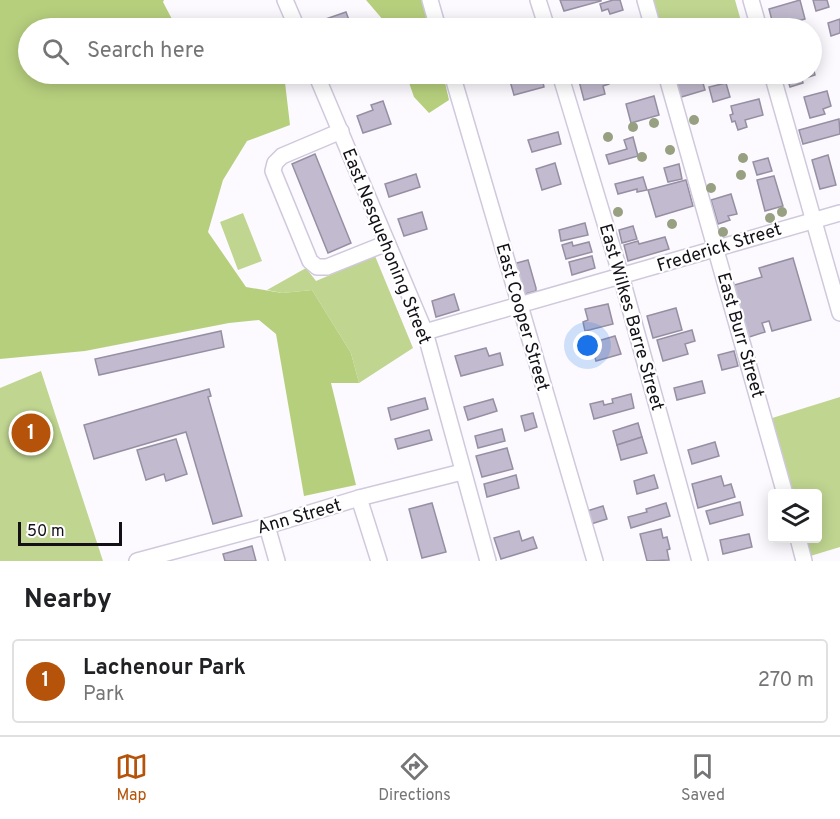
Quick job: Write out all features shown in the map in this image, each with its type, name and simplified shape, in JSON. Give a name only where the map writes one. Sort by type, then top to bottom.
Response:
[{"type":"street","points":[[285,0],[293,18]]},
{"type":"street","points":[[430,0],[435,18]]},
{"type":"street","points":[[538,0],[544,18]]},
{"type":"street","points":[[645,0],[650,18]]},
{"type":"street","points":[[751,0],[756,18]]},
{"type":"street","name":"East Nesquehoning Street","points":[[320,84],[424,332],[488,561]]},
{"type":"street","name":"East Cooper Street","points":[[455,84],[595,561]]},
{"type":"street","name":"East Wilkes Barre Street","points":[[563,84],[621,276],[700,561]]},
{"type":"street","name":"East Burr Street","points":[[669,84],[784,489]]},
{"type":"street","points":[[775,84],[840,313]]},
{"type":"street","points":[[340,131],[282,156],[275,163],[273,171],[310,261],[317,267],[327,267],[387,243]]},
{"type":"street","name":"Frederick Street","points":[[424,332],[840,213]]},
{"type":"street","name":"Ann Street","points":[[137,561],[267,526],[359,498],[462,472]]},
{"type":"street","points":[[359,498],[379,561]]},
{"type":"street","points":[[267,526],[277,561]]},
{"type":"street","points":[[799,543],[804,561]]},
{"type":"green space","points":[[0,0],[164,0],[171,18],[18,18],[18,84],[285,84],[290,125],[247,141],[223,180],[208,232],[246,287],[282,293],[312,290],[351,353],[359,383],[331,383],[356,485],[304,496],[276,334],[259,320],[229,323],[85,351],[0,359]]},
{"type":"green space","points":[[366,0],[426,0],[430,18],[381,18]]},
{"type":"green space","points":[[648,0],[735,0],[740,18],[653,18]]},
{"type":"green space","points":[[409,84],[445,84],[449,100],[429,113],[414,97]]},
{"type":"green space","points":[[243,213],[262,261],[238,270],[220,222]]},
{"type":"green space","points":[[375,256],[413,348],[359,383],[351,353],[312,290],[282,293],[267,290],[306,268],[316,281]]},
{"type":"green space","points":[[41,371],[103,561],[0,561],[0,388]]},
{"type":"green space","points":[[840,397],[840,547],[807,557],[803,543],[822,543],[822,489],[788,489],[769,419]]},
{"type":"building","points":[[560,0],[601,0],[601,1],[564,11]]},
{"type":"building","points":[[620,0],[623,10],[610,14],[608,9],[602,11],[600,4]]},
{"type":"building","points":[[800,0],[805,18],[771,18],[769,9]]},
{"type":"building","points":[[813,0],[827,0],[829,7],[816,11]]},
{"type":"building","points":[[346,12],[348,18],[329,18]]},
{"type":"building","points":[[840,19],[840,33],[831,36],[828,23]]},
{"type":"building","points":[[511,84],[543,84],[544,87],[514,95]]},
{"type":"building","points":[[580,84],[609,84],[603,86],[605,94],[584,100]]},
{"type":"building","points":[[674,84],[703,84],[705,90],[678,98]]},
{"type":"building","points":[[726,84],[730,97],[713,102],[709,87]]},
{"type":"building","points":[[827,91],[831,106],[823,109],[825,114],[810,118],[804,97]]},
{"type":"building","points":[[654,96],[659,115],[631,123],[626,104]]},
{"type":"building","points":[[759,99],[763,115],[745,120],[747,127],[738,130],[735,121],[732,122],[731,106]]},
{"type":"building","points":[[383,101],[391,124],[363,133],[357,116],[373,110],[371,105]]},
{"type":"building","points":[[839,119],[840,134],[803,144],[799,130]]},
{"type":"building","points":[[558,132],[561,144],[532,152],[528,140]]},
{"type":"building","points":[[633,137],[638,156],[609,164],[606,155],[627,149],[624,140]]},
{"type":"building","points":[[315,154],[351,243],[328,253],[292,164]]},
{"type":"building","points":[[828,155],[836,185],[820,189],[812,160]]},
{"type":"building","points":[[768,158],[772,171],[757,175],[753,162]]},
{"type":"building","points":[[555,163],[561,184],[542,190],[536,169]]},
{"type":"building","points":[[679,164],[682,179],[668,182],[664,168]]},
{"type":"building","points":[[416,174],[420,187],[389,197],[385,184]]},
{"type":"building","points":[[774,176],[783,206],[765,211],[757,180]]},
{"type":"building","points":[[643,177],[647,190],[637,192],[637,189],[618,194],[615,184]]},
{"type":"building","points":[[686,180],[693,206],[656,217],[648,190]]},
{"type":"building","points":[[731,194],[737,214],[728,216],[730,220],[718,224],[711,200]]},
{"type":"building","points":[[422,212],[427,229],[404,236],[398,219]]},
{"type":"building","points":[[585,223],[588,235],[561,241],[559,230]]},
{"type":"building","points":[[633,226],[637,239],[622,243],[619,230]]},
{"type":"building","points":[[665,237],[669,249],[628,261],[624,245],[638,241],[639,244]]},
{"type":"building","points":[[572,242],[573,246],[589,242],[592,252],[566,259],[562,245]]},
{"type":"building","points":[[592,256],[595,268],[572,275],[569,262]]},
{"type":"building","points":[[793,258],[811,320],[772,331],[769,321],[762,323],[765,332],[746,338],[731,286],[762,277],[759,268]]},
{"type":"building","points":[[528,260],[536,291],[522,295],[513,264]]},
{"type":"building","points":[[454,294],[459,310],[436,317],[432,301]]},
{"type":"building","points":[[608,304],[613,324],[585,331],[583,322],[588,320],[585,309]]},
{"type":"building","points":[[676,308],[682,330],[653,338],[647,316]]},
{"type":"building","points":[[692,330],[695,341],[685,344],[688,354],[663,361],[657,340]]},
{"type":"building","points":[[221,331],[224,347],[99,375],[95,359]]},
{"type":"building","points":[[615,336],[621,354],[596,361],[591,343]]},
{"type":"building","points":[[486,348],[489,356],[500,353],[503,365],[461,376],[455,356]]},
{"type":"building","points":[[734,351],[738,366],[722,370],[718,355]]},
{"type":"building","points":[[702,381],[705,393],[677,400],[674,388]]},
{"type":"building","points":[[209,389],[211,396],[208,397],[242,516],[213,524],[186,432],[94,459],[84,425]]},
{"type":"building","points":[[631,394],[634,408],[594,419],[590,404],[603,401],[604,405],[613,403],[612,399]]},
{"type":"building","points":[[425,398],[428,409],[391,420],[388,408]]},
{"type":"building","points":[[493,399],[497,411],[468,420],[464,407]]},
{"type":"building","points":[[533,413],[537,427],[525,431],[521,416]]},
{"type":"building","points":[[638,423],[642,437],[617,445],[613,431]]},
{"type":"building","points":[[502,429],[505,441],[478,448],[475,436]]},
{"type":"building","points":[[429,430],[432,440],[398,449],[395,439]]},
{"type":"building","points":[[642,437],[647,453],[621,460],[617,445]]},
{"type":"building","points":[[176,439],[187,474],[166,481],[164,474],[146,480],[137,450]]},
{"type":"building","points":[[715,442],[719,456],[692,464],[688,450]]},
{"type":"building","points":[[507,448],[513,469],[482,477],[476,456]]},
{"type":"building","points":[[516,475],[519,488],[487,497],[484,484]]},
{"type":"building","points":[[654,475],[658,488],[637,494],[634,481]]},
{"type":"building","points":[[721,476],[724,486],[731,484],[735,497],[698,508],[692,484]]},
{"type":"building","points":[[740,502],[743,515],[710,524],[706,511]]},
{"type":"building","points":[[432,503],[446,552],[422,558],[409,509]]},
{"type":"building","points":[[666,503],[670,516],[631,528],[628,517],[647,512],[646,509]]},
{"type":"building","points":[[603,506],[607,519],[591,524],[587,511]]},
{"type":"building","points":[[661,529],[663,538],[667,537],[670,549],[667,550],[669,560],[647,561],[640,534]]},
{"type":"building","points":[[519,531],[522,541],[533,537],[537,548],[501,559],[494,538]]},
{"type":"building","points":[[749,534],[752,547],[723,554],[720,540]]},
{"type":"building","points":[[252,546],[256,561],[225,561],[223,554]]},
{"type":"place","name":"Lachenour Park","points":[[31,433]]}]
